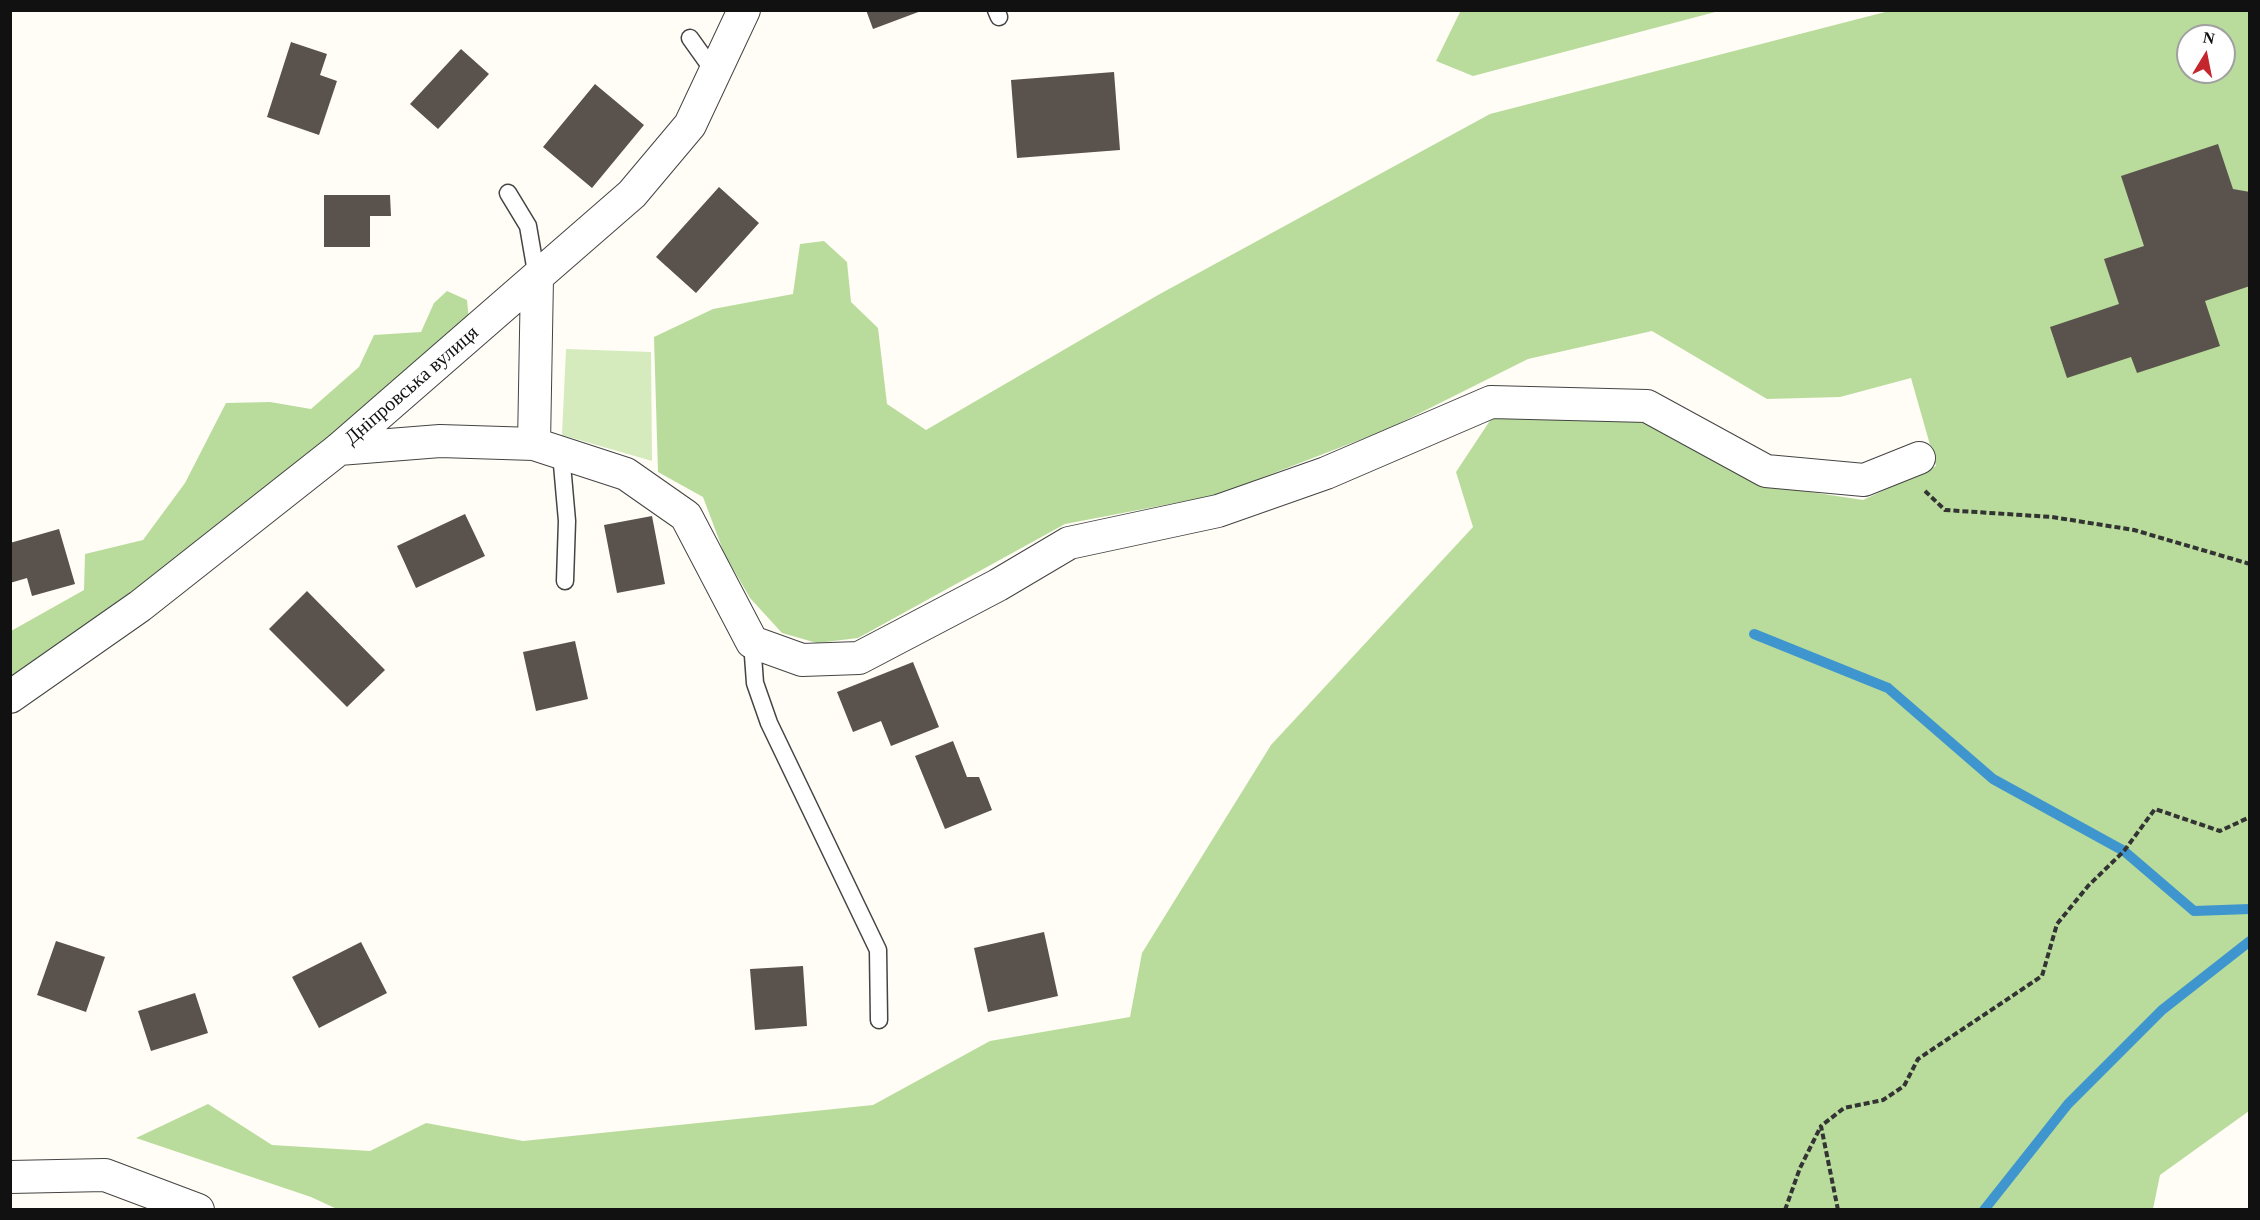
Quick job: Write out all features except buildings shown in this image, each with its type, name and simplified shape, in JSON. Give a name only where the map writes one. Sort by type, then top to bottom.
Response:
[{"type":"street","name":"Дніпровська вулиця","points":[[10,697],[140,606],[339,448],[632,194],[690,125],[744,10]]},
{"type":"street","points":[[537,278],[547,448]]},
{"type":"street","points":[[339,448],[440,441],[547,448],[626,474],[686,516],[752,642],[802,660],[858,658],[998,585],[1069,543],[1218,511],[1326,473],[1491,402],[1647,406],[1766,471],[1864,480],[1909,462]]},
{"type":"street","points":[[10,1178],[105,1175],[198,1209]]},
{"type":"lane","points":[[690,38],[715,73]]},
{"type":"lane","points":[[508,193],[528,226],[537,278]]},
{"type":"lane","points":[[547,448],[567,521],[565,581]]},
{"type":"lane","points":[[752,642],[755,683],[769,723],[878,950],[879,1020]]},
{"type":"path","points":[[1909,462],[1945,510],[2052,517],[2134,530],[2250,564]]},
{"type":"path","points":[[1785,1209],[1800,1168],[1821,1126],[1844,1108],[1883,1100],[1904,1086],[1918,1059],[2042,976],[2057,924],[2088,886],[2124,851],[2155,809],[2220,831],[2250,817]]},
{"type":"path","points":[[1821,1126],[1838,1209]]},
{"type":"green space","points":[[1719,11],[1473,76],[1436,61],[1460,12]]},
{"type":"green space","points":[[1889,11],[2249,11],[2249,1111],[2160,1175],[2153,1209],[339,1210],[311,1197],[136,1138],[208,1104],[272,1145],[370,1151],[426,1123],[523,1141],[873,1105],[990,1041],[1130,1017],[1142,953],[1271,745],[1473,527],[1456,472],[1493,416],[1643,421],[1764,485],[1863,500],[1936,466],[1911,378],[1840,397],[1767,399],[1652,331],[1528,359],[1388,429],[1217,495],[1065,524],[858,638],[817,643],[782,633],[750,598],[724,553],[703,497],[658,472],[654,337],[713,309],[793,294],[800,244],[824,241],[847,262],[851,302],[878,328],[887,404],[926,430],[1158,295],[1490,114]]},
{"type":"green space","points":[[447,291],[467,300],[469,321],[331,440],[135,594],[11,681],[11,631],[84,590],[85,554],[143,540],[185,483],[226,403],[270,402],[311,409],[359,367],[374,335],[421,332],[434,303]]},
{"type":"green space","points":[[566,349],[651,352],[652,461],[562,435]]},
{"type":"waterway","points":[[1754,634],[1888,688],[1993,779],[2124,851],[2194,911],[2250,909]]},
{"type":"waterway","points":[[1984,1210],[2068,1104],[2162,1010],[2250,941]]}]
